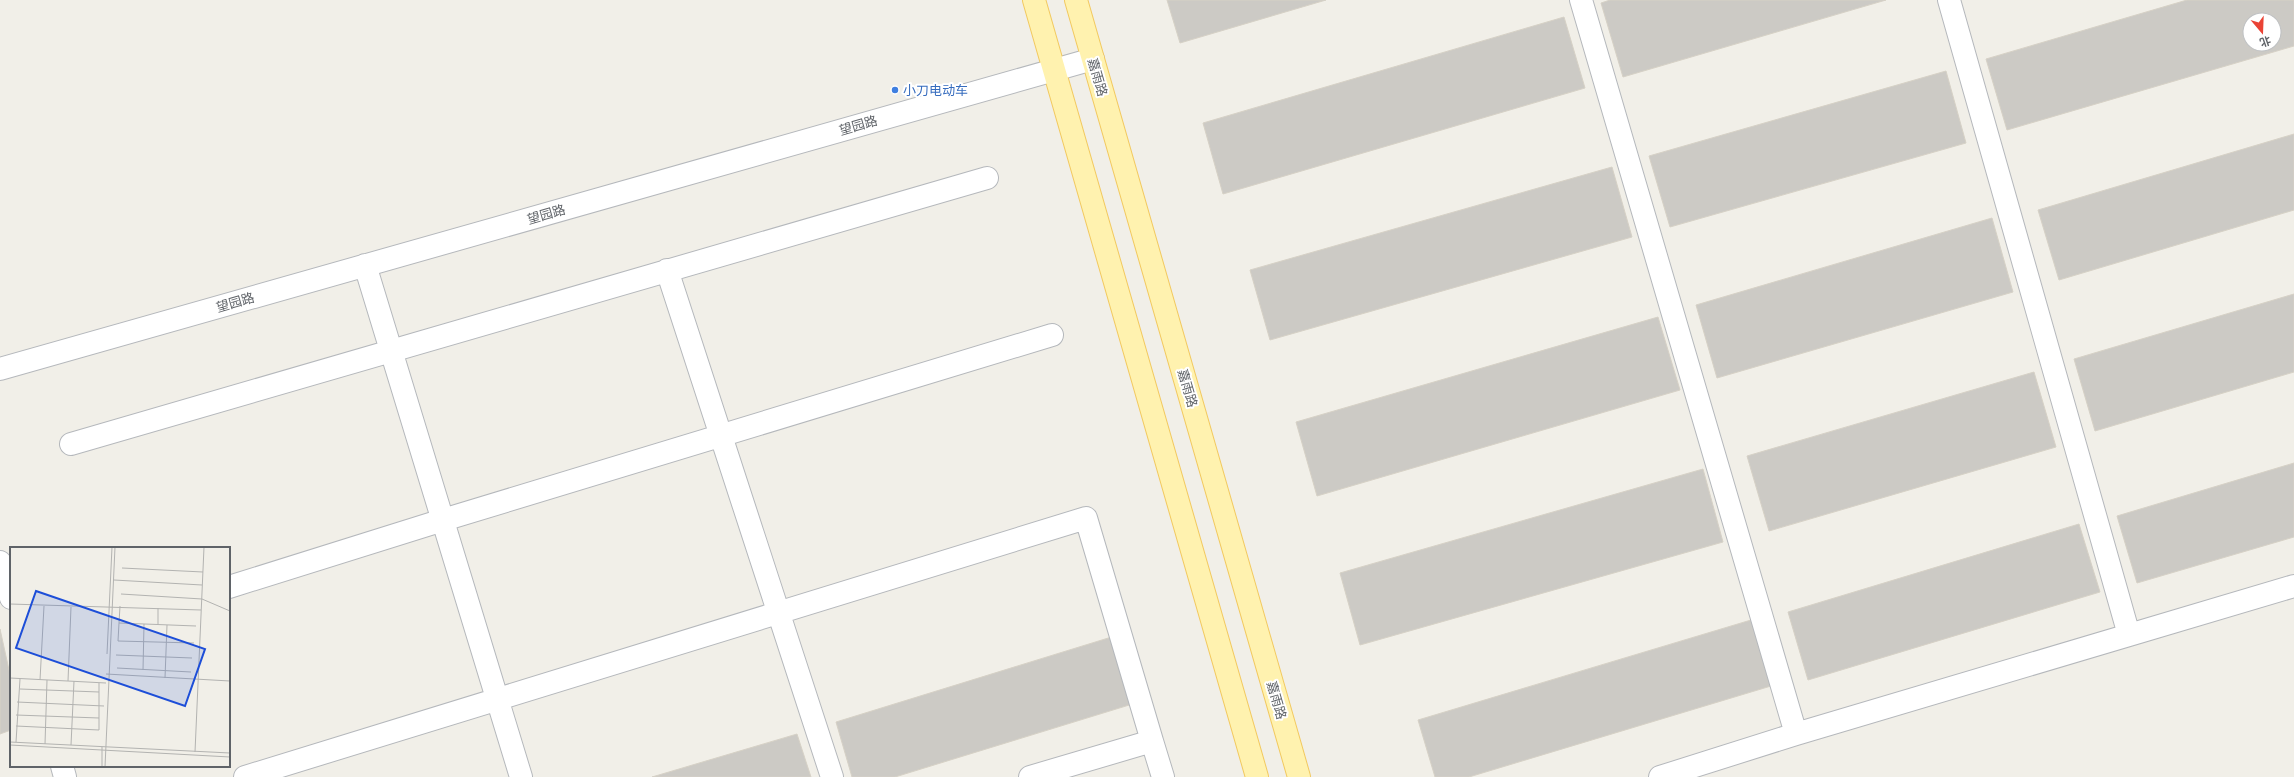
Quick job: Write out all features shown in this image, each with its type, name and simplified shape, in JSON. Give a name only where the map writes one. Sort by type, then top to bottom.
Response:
[{"type":"main road","points":[[1034,0],[1257,777]]},
{"type":"main road","name":"嘉雨路","points":[[1076,0],[1299,777]]},
{"type":"street","points":[[1581,0],[1796,734]]},
{"type":"street","points":[[1949,0],[2129,635]]},
{"type":"street","name":"望园路","points":[[0,369],[1093,59]]},
{"type":"street","points":[[71,444],[987,178]]},
{"type":"street","points":[[365,265],[521,777]]},
{"type":"street","points":[[667,270],[832,777]]},
{"type":"street","points":[[230,587],[443,520],[1052,335]]},
{"type":"street","points":[[245,777],[1086,518],[1163,777]]},
{"type":"street","points":[[0,562],[10,595]]},
{"type":"street","points":[[1660,777],[1796,734],[2294,586]]},
{"type":"street","points":[[1030,777],[1152,741]]},
{"type":"street","points":[[62,767],[65,777]]},
{"type":"building","points":[[1167,0],[1326,0],[1180,43]]},
{"type":"building","points":[[1610,0],[1886,0],[1623,77],[1601,3]]},
{"type":"building","points":[[2187,0],[2294,0],[2294,46],[2282,50],[2282,12],[2242,12],[2242,52],[2274,52],[2007,130],[1986,59]]},
{"type":"building","points":[[1564,17],[1585,88],[1223,194],[1203,123]]},
{"type":"building","points":[[1946,71],[1966,143],[1670,227],[1649,156]]},
{"type":"building","points":[[2294,134],[2294,210],[2059,280],[2038,210]]},
{"type":"building","points":[[1612,167],[1632,237],[1270,340],[1250,270]]},
{"type":"building","points":[[1992,218],[2013,292],[1717,378],[1696,305]]},
{"type":"building","points":[[2294,294],[2294,372],[2095,431],[2074,359]]},
{"type":"building","points":[[1658,317],[1680,390],[1317,496],[1296,422]]},
{"type":"building","points":[[2034,372],[2056,447],[1769,531],[1747,456]]},
{"type":"building","points":[[2294,463],[2294,537],[2137,583],[2117,516]]},
{"type":"building","points":[[1703,469],[1723,542],[1360,645],[1340,573]]},
{"type":"building","points":[[2079,524],[2100,592],[1808,680],[1788,612]]},
{"type":"building","points":[[1751,620],[1771,686],[1469,777],[1435,777],[1418,720]]},
{"type":"building","points":[[0,629],[10,674],[10,730],[0,734]]},
{"type":"building","points":[[1118,635],[1139,702],[895,777],[852,777],[836,722]]},
{"type":"building","points":[[797,734],[811,777],[652,777]]},
{"type":"place","name":"小刀电动车","points":[[895,90]]}]
